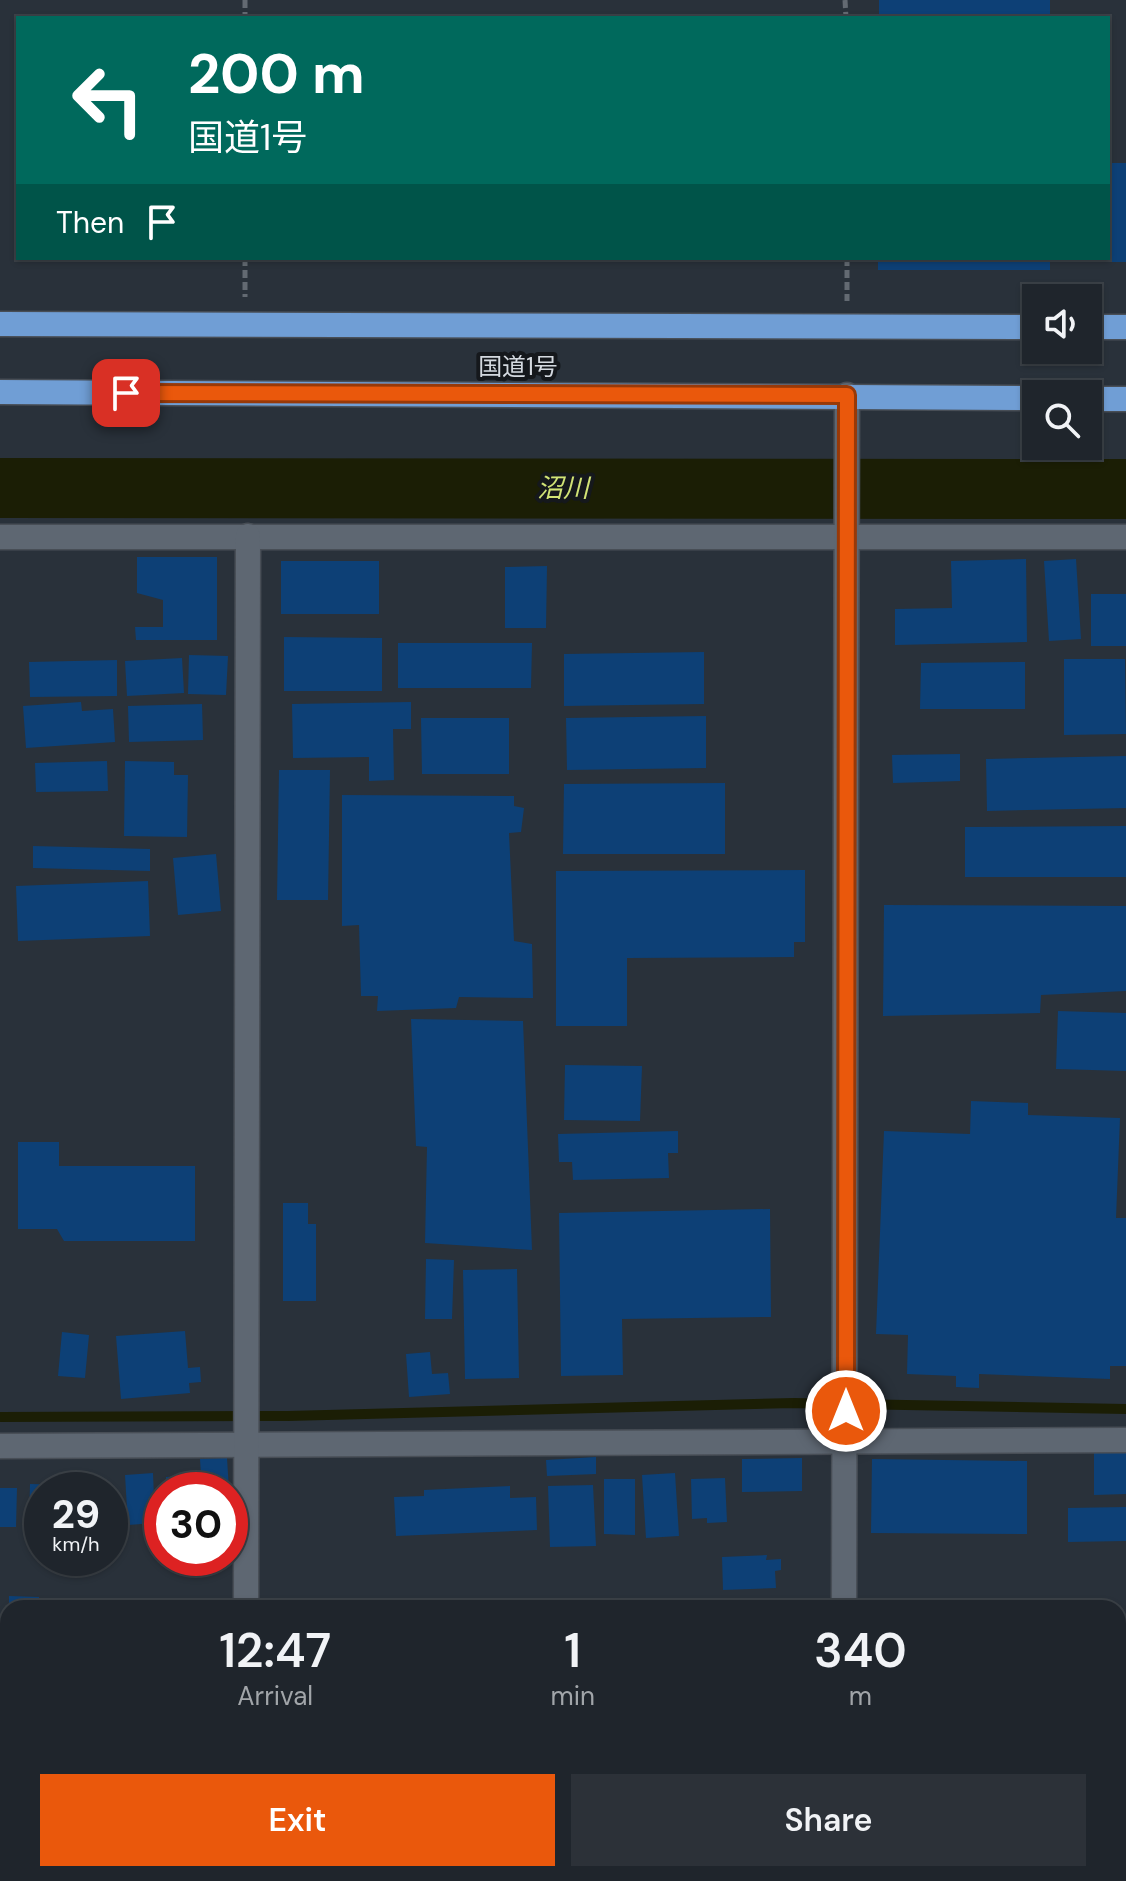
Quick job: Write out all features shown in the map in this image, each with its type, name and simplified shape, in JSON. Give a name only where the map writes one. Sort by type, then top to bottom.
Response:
[{"type":"highway","name":"国道1号","points":[[0,324],[1022,327]]},
{"type":"highway","points":[[1102,327],[1126,327]]},
{"type":"highway","name":"国道1号","points":[[0,392],[1022,398]]},
{"type":"highway","points":[[1102,399],[1126,399]]},
{"type":"street","points":[[844,1600],[847,395]]},
{"type":"street","points":[[0,537],[847,528],[1126,537]]},
{"type":"street","points":[[246,1600],[248,536]]},
{"type":"street","points":[[0,1446],[1126,1440]]},
{"type":"path","points":[[245,260],[246,325]]},
{"type":"path","points":[[847,260],[848,326]]},
{"type":"building","points":[[879,0],[1050,0],[1050,16],[879,16]]},
{"type":"building","points":[[1111,163],[1126,163],[1126,262],[1112,262]]},
{"type":"building","points":[[878,260],[1050,260],[1050,270],[878,270]]},
{"type":"building","points":[[137,557],[217,557],[217,640],[136,640],[135,627],[163,627],[163,600],[137,593]]},
{"type":"building","points":[[1026,559],[1027,642],[895,645],[895,609],[952,608],[951,561]]},
{"type":"building","points":[[1076,559],[1081,639],[1049,641],[1044,561]]},
{"type":"building","points":[[281,561],[379,561],[379,614],[281,614]]},
{"type":"building","points":[[547,566],[546,628],[505,628],[505,567]]},
{"type":"building","points":[[1091,594],[1126,594],[1126,646],[1091,646]]},
{"type":"building","points":[[284,637],[382,638],[382,691],[284,691]]},
{"type":"building","points":[[398,643],[532,643],[531,688],[398,688]]},
{"type":"building","points":[[704,652],[704,704],[564,706],[564,654]]},
{"type":"building","points":[[189,655],[228,656],[226,695],[188,694]]},
{"type":"building","points":[[182,658],[184,693],[127,696],[125,661]]},
{"type":"building","points":[[1064,659],[1125,659],[1126,734],[1064,735]]},
{"type":"building","points":[[117,660],[117,696],[30,697],[29,662]]},
{"type":"building","points":[[1025,662],[1025,709],[920,709],[921,663]]},
{"type":"building","points":[[81,702],[82,711],[113,709],[115,742],[26,748],[23,706]]},
{"type":"building","points":[[411,702],[411,729],[393,729],[394,780],[369,781],[369,757],[293,758],[292,704]]},
{"type":"building","points":[[202,704],[203,740],[129,742],[128,706]]},
{"type":"building","points":[[706,716],[706,768],[567,770],[566,718]]},
{"type":"building","points":[[421,718],[509,718],[509,774],[422,774]]},
{"type":"building","points":[[960,754],[960,781],[893,783],[892,755]]},
{"type":"building","points":[[1126,756],[1126,808],[987,811],[986,759]]},
{"type":"building","points":[[107,761],[108,791],[36,792],[35,763]]},
{"type":"building","points":[[125,761],[174,762],[174,775],[188,775],[187,837],[124,836]]},
{"type":"building","points":[[279,770],[330,770],[328,900],[277,900]]},
{"type":"building","points":[[725,783],[725,854],[563,854],[564,784]]},
{"type":"building","points":[[342,795],[514,796],[514,806],[524,808],[521,832],[509,833],[514,941],[532,944],[533,998],[459,997],[456,1008],[377,1011],[378,996],[361,996],[359,925],[342,926]]},
{"type":"building","points":[[1126,826],[1126,877],[965,877],[965,827]]},
{"type":"building","points":[[33,846],[150,849],[150,871],[33,868]]},
{"type":"building","points":[[216,854],[221,911],[178,915],[173,858]]},
{"type":"building","points":[[805,870],[805,942],[794,942],[794,957],[627,958],[627,1026],[556,1026],[556,871]]},
{"type":"building","points":[[148,881],[150,936],[18,941],[16,886]]},
{"type":"building","points":[[884,905],[1126,906],[1126,991],[1041,995],[1040,1013],[883,1016]]},
{"type":"building","points":[[1058,1011],[1126,1013],[1126,1071],[1056,1069]]},
{"type":"building","points":[[411,1019],[523,1021],[532,1250],[425,1243],[427,1147],[416,1146]]},
{"type":"building","points":[[565,1065],[642,1066],[640,1121],[564,1120]]},
{"type":"building","points":[[971,1101],[1028,1103],[1028,1115],[1120,1118],[1116,1218],[1126,1218],[1126,1366],[1110,1366],[1110,1379],[979,1374],[979,1388],[956,1387],[956,1376],[907,1374],[908,1335],[876,1334],[884,1131],[970,1134]]},
{"type":"building","points":[[678,1131],[678,1153],[668,1153],[669,1178],[573,1180],[572,1162],[559,1162],[558,1134]]},
{"type":"building","points":[[18,1142],[59,1142],[59,1166],[195,1166],[195,1241],[64,1241],[57,1229],[18,1229]]},
{"type":"building","points":[[283,1203],[308,1203],[308,1224],[316,1224],[316,1301],[283,1301]]},
{"type":"building","points":[[770,1209],[771,1317],[622,1319],[623,1375],[561,1376],[559,1213]]},
{"type":"building","points":[[426,1259],[454,1260],[452,1319],[425,1319]]},
{"type":"building","points":[[517,1269],[519,1378],[465,1379],[463,1270]]},
{"type":"building","points":[[185,1331],[188,1368],[200,1367],[201,1382],[189,1383],[190,1393],[121,1399],[116,1336]]},
{"type":"building","points":[[62,1332],[89,1335],[85,1378],[58,1376]]},
{"type":"building","points":[[430,1352],[432,1374],[448,1373],[450,1394],[409,1397],[406,1354]]},
{"type":"building","points":[[1094,1450],[1126,1450],[1126,1494],[1094,1495]]},
{"type":"building","points":[[596,1457],[596,1474],[547,1476],[546,1460]]},
{"type":"building","points":[[227,1458],[228,1472],[201,1472],[200,1459]]},
{"type":"building","points":[[802,1458],[802,1491],[742,1492],[742,1459]]},
{"type":"building","points":[[872,1459],[1027,1461],[1027,1534],[871,1533]]},
{"type":"building","points":[[675,1473],[679,1536],[646,1538],[642,1475]]},
{"type":"building","points":[[144,1474],[144,1524],[128,1525],[128,1475]]},
{"type":"building","points":[[725,1478],[727,1522],[707,1523],[707,1518],[692,1519],[691,1479]]},
{"type":"building","points":[[604,1479],[635,1479],[635,1535],[604,1534]]},
{"type":"building","points":[[593,1485],[596,1546],[550,1547],[548,1486]]},
{"type":"building","points":[[510,1486],[510,1498],[536,1497],[537,1530],[396,1536],[394,1497],[424,1496],[424,1490]]},
{"type":"building","points":[[0,1488],[17,1488],[16,1527],[0,1527]]},
{"type":"building","points":[[1126,1507],[1126,1541],[1068,1542],[1068,1508]]},
{"type":"building","points":[[767,1555],[766,1560],[781,1559],[781,1570],[775,1571],[776,1588],[723,1590],[722,1557]]},
{"type":"building","points":[[9,1596],[39,1597],[39,1600],[9,1600]]},
{"type":"waterway","name":"沼川","points":[[0,488],[1126,489]]},
{"type":"waterway","points":[[0,1417],[288,1416],[793,1403],[1126,1409]]},
{"type":"route","points":[[126,393],[847,395],[846,1411]]}]
